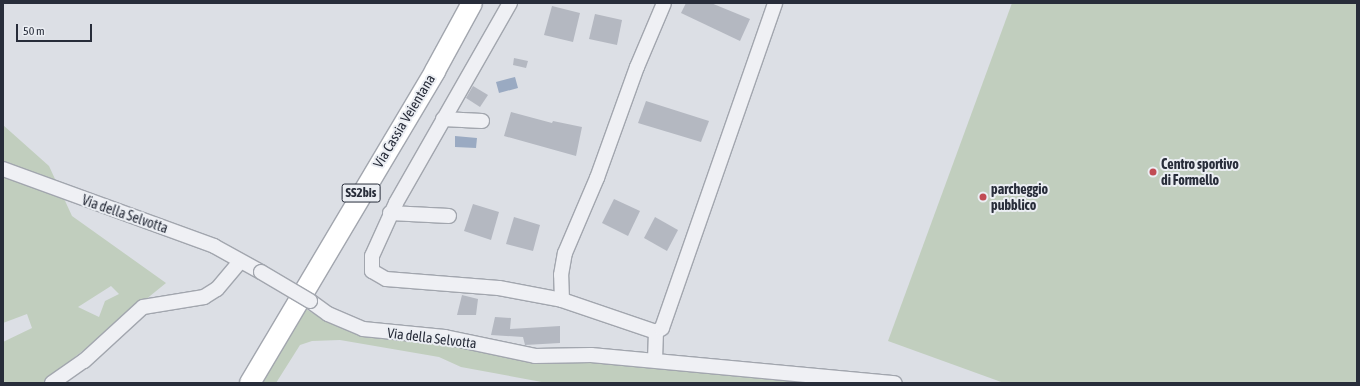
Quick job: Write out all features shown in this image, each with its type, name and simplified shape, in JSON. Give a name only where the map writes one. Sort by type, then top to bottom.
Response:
[{"type":"highway","name":"Via Cassia Veientana","points":[[235,383],[457,3]]},
{"type":"highway","name":"Via Cassia Veientana","points":[[250,383],[435,71],[472,3]]},
{"type":"street","points":[[510,3],[390,213],[372,260],[372,271],[379,277],[499,288],[562,300],[656,332]]},
{"type":"street","points":[[562,300],[561,275],[565,253],[597,178],[637,67],[664,3]]},
{"type":"street","points":[[656,332],[662,328],[775,3]]},
{"type":"street","points":[[443,119],[482,121]]},
{"type":"street","name":"Via della Selvotta","points":[[3,169],[214,246],[239,263],[261,272],[310,301],[328,314],[363,329],[445,337],[535,356],[591,355],[895,383]]},
{"type":"street","points":[[390,213],[449,216]]},
{"type":"street","points":[[52,383],[84,361],[143,307],[204,297],[217,290],[239,263]]},
{"type":"street","points":[[655,360],[656,332]]},
{"type":"green space","name":"Centro sportivo di Formello","points":[[1012,3],[1357,3],[1357,383],[1004,383],[888,341]]},
{"type":"green space","points":[[3,125],[49,166],[72,216],[166,283],[43,383],[3,383],[3,342],[32,328],[27,314],[3,323]],"holes":[[[111,286],[119,294],[105,301],[99,317],[78,307]]]},
{"type":"green space","points":[[299,305],[321,318],[364,333],[397,339],[440,340],[590,360],[820,383],[547,383],[461,367],[439,357],[340,340],[312,341],[300,345],[276,383],[255,383]]},
{"type":"water","points":[[515,77],[518,88],[499,93],[496,82]]},
{"type":"water","points":[[455,136],[477,138],[476,148],[455,147]]},
{"type":"building","points":[[686,3],[711,3],[750,19],[740,41],[681,13]]},
{"type":"building","points":[[552,6],[580,13],[573,42],[544,35]]},
{"type":"building","points":[[595,14],[622,20],[617,45],[589,39]]},
{"type":"building","points":[[514,58],[528,61],[526,68],[513,65]]},
{"type":"building","points":[[473,86],[488,95],[480,107],[466,98]]},
{"type":"building","points":[[646,101],[709,121],[701,142],[638,123]]},
{"type":"building","points":[[511,112],[552,123],[553,121],[582,127],[576,156],[504,136]]},
{"type":"building","points":[[614,199],[640,211],[628,236],[602,223]]},
{"type":"building","points":[[473,204],[499,212],[491,240],[464,231]]},
{"type":"building","points":[[514,217],[540,225],[533,251],[506,244]]},
{"type":"building","points":[[655,217],[678,230],[667,251],[644,238]]},
{"type":"building","points":[[462,295],[478,299],[476,315],[457,315]]},
{"type":"building","points":[[495,317],[511,318],[510,329],[560,326],[560,343],[525,345],[523,337],[491,335]]},
{"type":"place","name":"Centro sportivo di Formello","points":[[1153,172]]},
{"type":"place","name":"parcheggio pubblico","points":[[983,197]]}]
